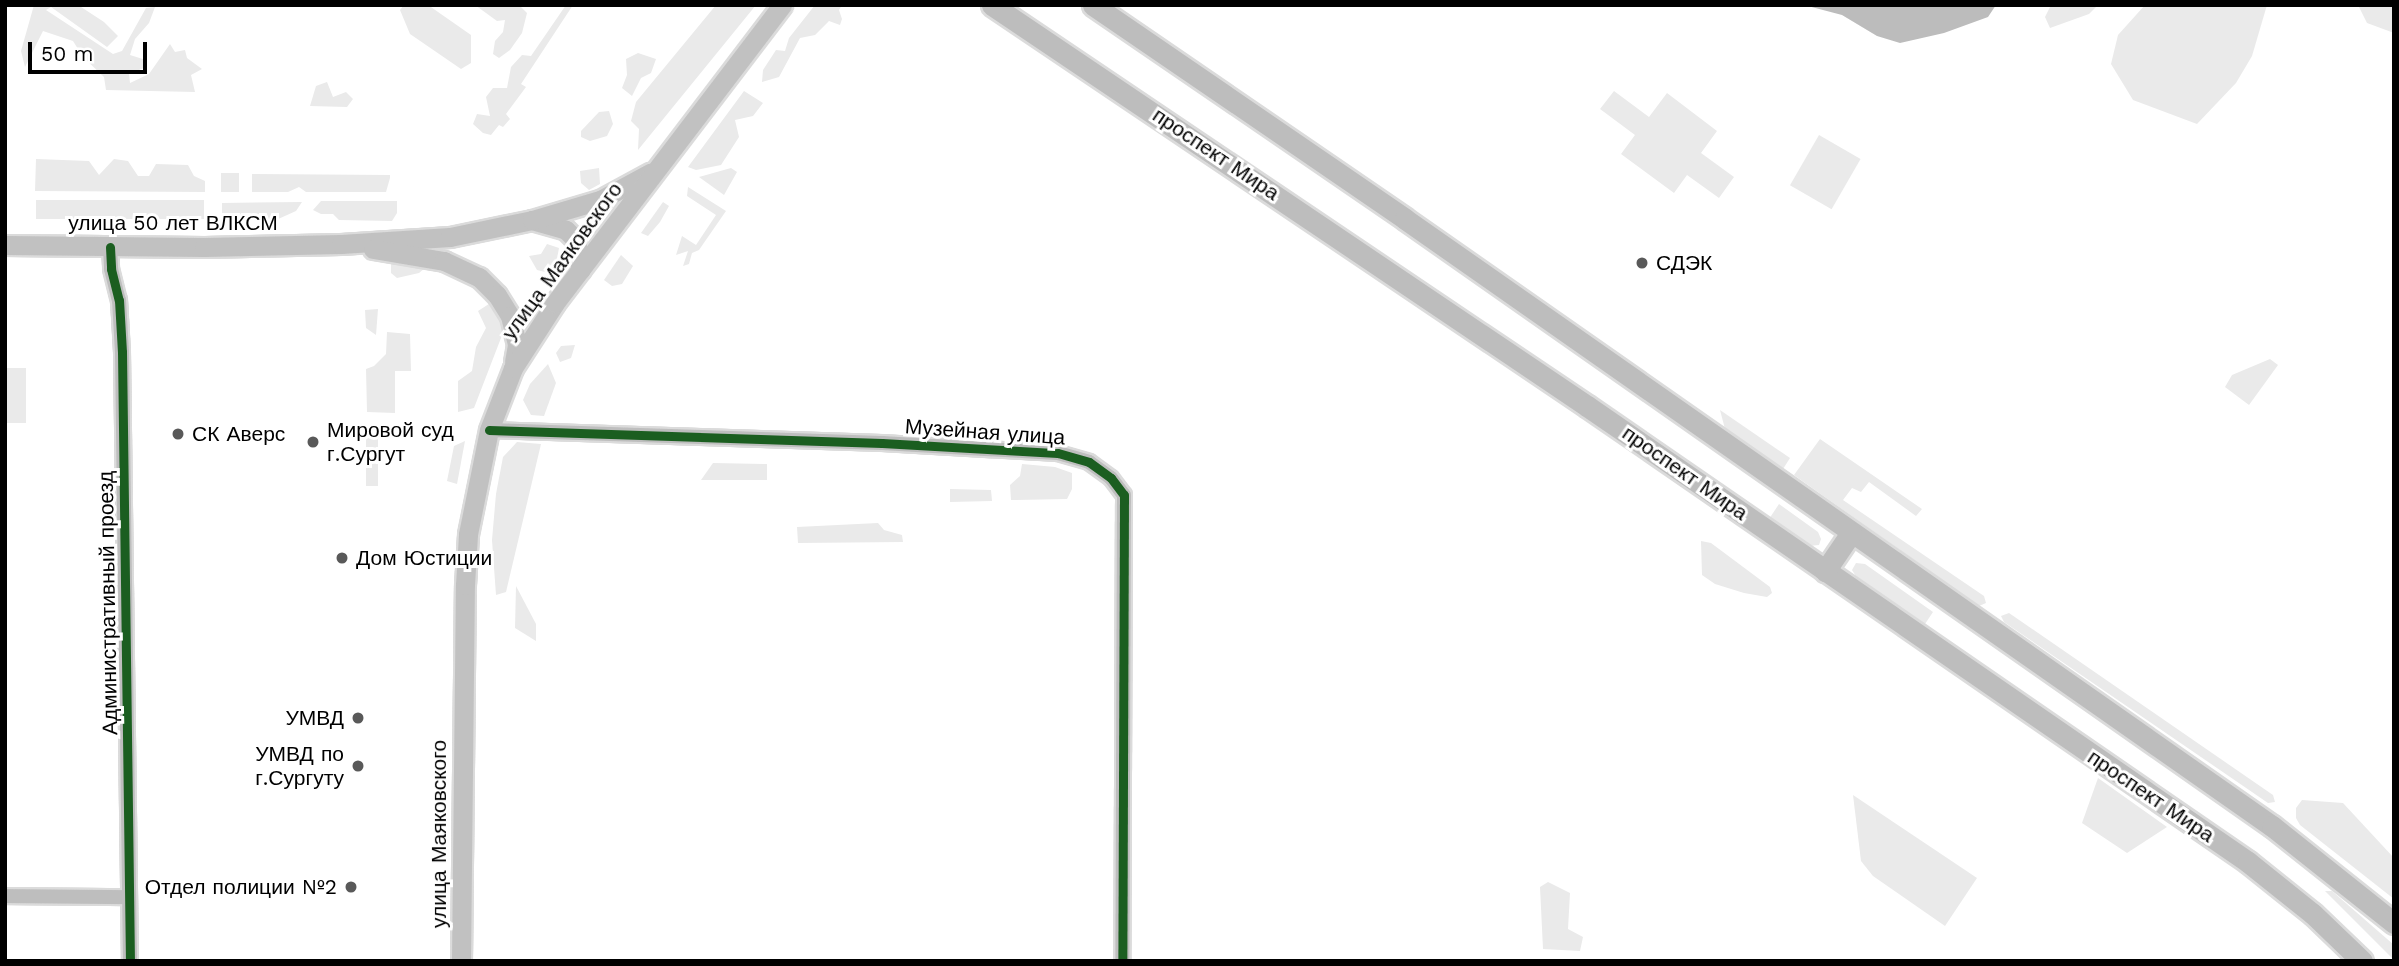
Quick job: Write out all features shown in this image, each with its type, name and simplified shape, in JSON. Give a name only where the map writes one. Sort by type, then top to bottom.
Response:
[{"type":"main road","name":"улица Маяковского","points":[[461,961],[465,585],[468,534],[489,430],[513,368],[581,270],[782,5]]},
{"type":"main road","name":"проспект Мира","points":[[992,5],[1161,116],[2248,862],[2313,914],[2362,961]]},
{"type":"main road","name":"проспект Мира","points":[[1093,5],[1405,219],[2272,827],[2394,923]]},
{"type":"main road","name":"улица 50 лет ВЛКСМ","points":[[5,245],[110,247],[341,244],[450,237],[532,220],[600,201],[661,166]]},
{"type":"main road","name":"улица 50 лет ВЛКСМ","points":[[532,220],[566,230],[576,240],[581,270]]},
{"type":"main road","name":"улица 50 лет ВЛКСМ","points":[[341,244],[444,261],[480,277],[497,295],[510,316],[517,345],[513,368]]},
{"type":"main road","points":[[1825,571],[1851,533]]},
{"type":"street","name":"Административный проезд","points":[[110,247],[111,269],[119,300],[122,352],[130,961]]},
{"type":"street","name":"Музейная улица","points":[[489,430],[1058,453],[1089,461],[1111,478],[1124,495],[1122,961]]},
{"type":"street","points":[[5,897],[129,897]]},
{"type":"shaded area","points":[[34,5],[78,5],[104,22],[118,36],[107,47],[51,7],[46,10],[113,54],[122,51],[146,8],[155,7],[149,23],[135,39],[130,55],[146,60],[144,68],[129,74],[130,83],[149,74],[170,44],[175,52],[185,50],[187,58],[202,69],[191,75],[195,92],[106,90],[104,77],[83,57],[73,41],[43,31],[25,67],[21,51]]},
{"type":"shaded area","points":[[404,5],[428,5],[471,35],[471,63],[461,69],[410,34],[400,10]]},
{"type":"shaded area","points":[[475,5],[519,5],[527,13],[522,33],[510,50],[499,58],[493,54],[495,41],[503,32],[505,20],[497,21]]},
{"type":"shaded area","points":[[566,5],[573,5],[521,84],[526,87],[506,114],[510,119],[503,127],[499,125],[491,135],[483,133],[473,124],[477,114],[490,116],[486,97],[493,88],[507,88],[511,67],[522,55],[531,56]]},
{"type":"shaded area","points":[[716,5],[756,5],[638,150],[639,129],[631,121],[636,102]]},
{"type":"shaded area","points":[[815,5],[842,5],[839,10],[842,19],[840,25],[829,21],[815,35],[800,38],[779,77],[762,82],[763,70],[776,50],[785,51],[789,38]]},
{"type":"shaded area","points":[[1804,5],[1996,5],[1988,17],[1944,33],[1900,43],[1877,36],[1842,15]]},
{"type":"shaded area","points":[[2051,5],[2098,5],[2089,14],[2050,28],[2045,17]]},
{"type":"shaded area","points":[[2145,5],[2267,5],[2252,56],[2236,83],[2197,124],[2133,100],[2111,64],[2118,35]]},
{"type":"shaded area","points":[[2358,5],[2394,5],[2394,33],[2367,23]]},
{"type":"shaded area","points":[[638,53],[656,59],[651,73],[641,78],[632,96],[622,88],[627,75],[626,59]]},
{"type":"shaded area","points":[[327,82],[333,97],[346,92],[353,99],[347,107],[310,106],[316,86]]},
{"type":"shaded area","points":[[744,91],[763,103],[753,116],[735,120],[739,137],[721,165],[696,170],[688,167]]},
{"type":"shaded area","points":[[1614,91],[1649,117],[1667,93],[1717,131],[1701,153],[1734,177],[1719,198],[1687,175],[1674,193],[1621,154],[1635,135],[1600,109]]},
{"type":"shaded area","points":[[609,111],[613,124],[607,136],[590,141],[581,137],[581,131],[599,112]]},
{"type":"shaded area","points":[[1819,135],[1861,159],[1832,209],[1790,185]]},
{"type":"shaded area","points":[[36,159],[89,161],[99,175],[114,159],[128,161],[138,176],[149,176],[156,164],[188,165],[194,176],[205,181],[205,192],[35,191]]},
{"type":"shaded area","points":[[599,168],[600,184],[589,190],[581,183],[580,171]]},
{"type":"shaded area","points":[[731,168],[737,172],[724,195],[699,177]]},
{"type":"shaded area","points":[[221,173],[239,173],[239,192],[221,192]]},
{"type":"shaded area","points":[[252,174],[390,175],[390,178],[386,192],[306,192],[299,187],[288,192],[252,192]]},
{"type":"shaded area","points":[[688,187],[726,211],[699,250],[692,253],[689,264],[683,266],[688,251],[676,255],[682,236],[696,245],[716,215],[687,196]]},
{"type":"shaded area","points":[[36,200],[204,200],[204,219],[36,219]]},
{"type":"shaded area","points":[[321,201],[397,201],[397,213],[392,221],[339,220],[333,214],[321,214],[313,210]]},
{"type":"shaded area","points":[[302,202],[296,211],[276,220],[258,220],[254,215],[241,221],[224,220],[222,215],[222,203]]},
{"type":"shaded area","points":[[663,202],[669,206],[660,222],[648,236],[641,233]]},
{"type":"shaded area","points":[[547,244],[559,248],[557,259],[545,272],[537,270],[529,256],[541,254]]},
{"type":"shaded area","points":[[621,255],[633,266],[622,284],[612,286],[604,280]]},
{"type":"shaded area","points":[[410,260],[425,268],[419,273],[397,278],[391,273],[391,261]]},
{"type":"shaded area","points":[[492,302],[506,325],[474,408],[458,412],[458,381],[472,371],[476,347],[486,328],[478,311]]},
{"type":"shaded area","points":[[378,309],[376,335],[366,328],[365,310]]},
{"type":"shaded area","points":[[387,332],[410,334],[411,371],[395,371],[395,413],[367,412],[366,369],[374,366],[386,354]]},
{"type":"shaded area","points":[[575,345],[571,358],[560,362],[556,353],[561,346]]},
{"type":"shaded area","points":[[2270,359],[2278,365],[2249,405],[2225,387],[2232,375]]},
{"type":"shaded area","points":[[548,364],[556,383],[544,416],[531,415],[523,400],[530,384]]},
{"type":"shaded area","points":[[5,368],[26,368],[26,423],[5,423]]},
{"type":"shaded area","points":[[1720,410],[1790,458],[1783,469],[1725,429]]},
{"type":"shaded area","points":[[366,428],[378,428],[378,486],[366,486]]},
{"type":"shaded area","points":[[1820,439],[1922,509],[1916,516],[1869,482],[1861,492],[1852,488],[1843,500],[1984,596],[1986,603],[1979,606],[1794,475]]},
{"type":"shaded area","points":[[465,441],[457,484],[447,481],[454,446]]},
{"type":"shaded area","points":[[517,442],[541,444],[506,592],[496,595],[492,540],[496,494],[503,457]]},
{"type":"shaded area","points":[[713,463],[767,464],[767,480],[701,480]]},
{"type":"shaded area","points":[[1022,464],[1055,467],[1072,473],[1072,489],[1067,499],[1011,500],[1010,485],[1020,476]]},
{"type":"shaded area","points":[[950,489],[991,490],[992,501],[950,502]]},
{"type":"shaded area","points":[[1779,504],[1818,532],[1821,539],[1819,545],[1809,546],[1769,519]]},
{"type":"shaded area","points":[[878,523],[884,530],[902,535],[903,542],[798,543],[797,527]]},
{"type":"shaded area","points":[[1701,541],[1711,543],[1770,587],[1772,593],[1767,597],[1744,593],[1715,584],[1702,575]]},
{"type":"shaded area","points":[[1856,563],[1865,564],[1933,612],[1925,624],[1857,578],[1852,570]]},
{"type":"shaded area","points":[[516,586],[536,624],[536,641],[515,628]]},
{"type":"shaded area","points":[[2009,613],[2273,795],[2275,802],[2268,803],[2004,622],[2001,616]]},
{"type":"shaded area","points":[[2098,778],[2167,827],[2127,853],[2082,823]]},
{"type":"shaded area","points":[[1853,795],[1977,878],[1945,926],[1873,876],[1861,861]]},
{"type":"shaded area","points":[[2302,800],[2343,803],[2394,858],[2394,899],[2300,825],[2296,818],[2296,808]]},
{"type":"shaded area","points":[[1548,882],[1570,893],[1568,929],[1583,937],[1580,951],[1543,949],[1540,887]]},
{"type":"shaded area","points":[[2325,891],[2332,891],[2394,945],[2394,960]]},
{"type":"cycle path","points":[[110,247],[111,269],[119,300],[122,352],[130,961]]},
{"type":"cycle path","points":[[489,430],[882,443],[1058,453],[1089,462],[1111,478],[1124,495],[1122,961]]},
{"type":"place","name":"СДЭК","points":[[1642,263]]},
{"type":"place","name":"СК Аверс","points":[[178,434]]},
{"type":"place","name":"Мировой суд г.Сургут","points":[[313,442]]},
{"type":"place","name":"Дом Юстиции","points":[[342,558]]},
{"type":"place","name":"УМВД","points":[[358,718]]},
{"type":"place","name":"УМВД по г.Сургуту","points":[[358,766]]},
{"type":"place","name":"Отдел полиции №2","points":[[351,887]]}]
